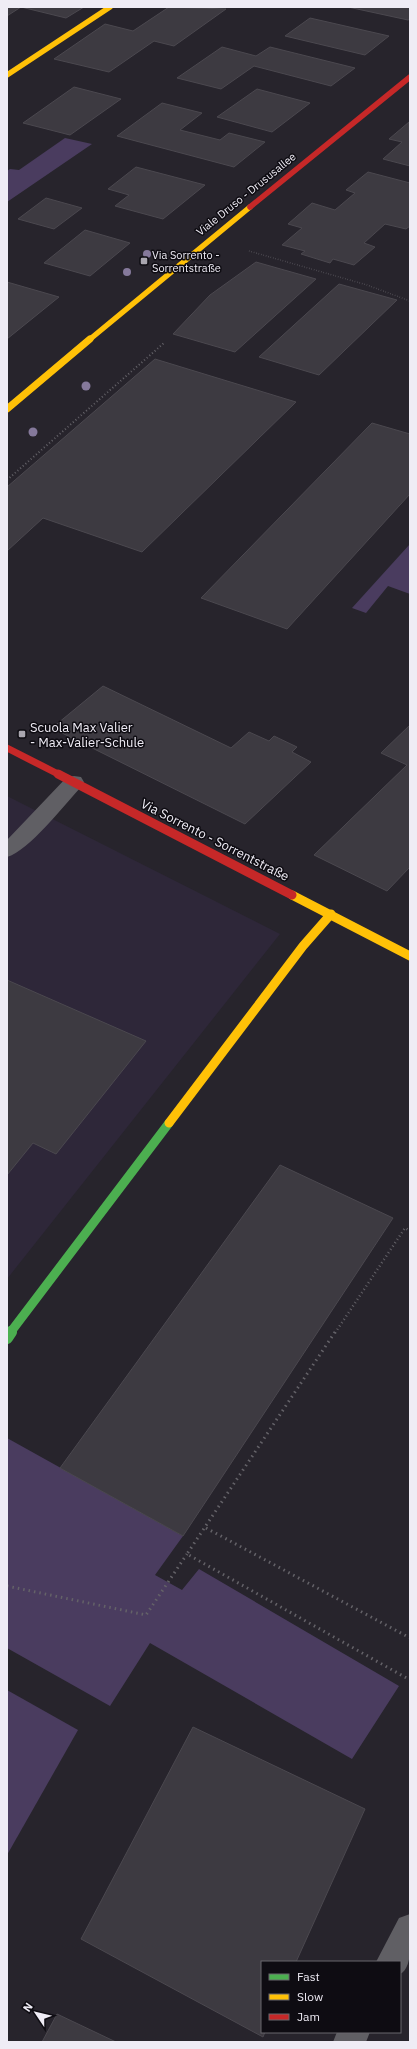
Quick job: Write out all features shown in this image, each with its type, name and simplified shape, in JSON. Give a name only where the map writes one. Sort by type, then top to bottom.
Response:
[{"type":"street","points":[[7,75],[110,7]]},
{"type":"street","name":"Viale Druso - Drususallee","points":[[7,409],[210,239],[410,77]]},
{"type":"street","name":"Via Sorrento - Sorrentstraße","points":[[7,748],[410,956]]},
{"type":"street","points":[[7,1338],[303,946],[331,914]]},
{"type":"lane","points":[[7,850],[21,839],[74,782]]},
{"type":"lane","points":[[393,1961],[410,1929]]},
{"type":"lane","points":[[349,2042],[354,2033]]},
{"type":"path","points":[[210,239],[367,285],[410,301]]},
{"type":"path","points":[[7,480],[164,343]]},
{"type":"path","points":[[7,1586],[146,1615],[206,1528],[404,1228],[410,1231]]},
{"type":"path","points":[[206,1528],[410,1638]]},
{"type":"path","points":[[187,1554],[410,1680]]},
{"type":"shaded area","points":[[65,138],[92,144],[7,202],[7,171],[10,169],[19,170]]},
{"type":"shaded area","points":[[410,544],[410,594],[388,586],[366,613],[352,608]]},
{"type":"shaded area","points":[[7,796],[280,934],[7,1279]]},
{"type":"shaded area","points":[[7,1438],[183,1536],[155,1575],[182,1590],[199,1569],[399,1686],[352,1759],[150,1643],[110,1706],[7,1648]]},
{"type":"shaded area","points":[[7,1690],[78,1730],[7,1855]]},
{"type":"building","points":[[7,7],[21,7],[7,16]]},
{"type":"building","points":[[21,7],[84,7],[66,18]]},
{"type":"building","points":[[169,7],[226,9],[174,46],[154,41],[109,72],[54,59],[105,24],[133,31]]},
{"type":"building","points":[[348,7],[410,7],[410,19],[408,20]]},
{"type":"building","points":[[310,18],[389,36],[365,55],[285,36]]},
{"type":"building","points":[[222,47],[256,56],[270,47],[355,68],[331,86],[254,66],[221,89],[177,78]]},
{"type":"building","points":[[74,87],[121,99],[70,135],[23,123]]},
{"type":"building","points":[[257,89],[310,103],[272,132],[217,117]]},
{"type":"building","points":[[162,103],[202,113],[180,130],[220,140],[229,133],[265,142],[234,167],[117,136]]},
{"type":"building","points":[[409,122],[410,166],[383,159],[402,142],[389,139]]},
{"type":"building","points":[[136,167],[205,185],[163,219],[115,206],[129,195],[108,189]]},
{"type":"building","points":[[368,172],[410,183],[410,226],[406,229],[385,224],[364,243],[375,247],[354,265],[333,259],[330,263],[301,254],[305,251],[282,245],[302,228],[288,224],[312,203],[335,210],[355,193],[346,190]]},
{"type":"building","points":[[46,198],[82,208],[54,229],[18,219]]},
{"type":"building","points":[[85,230],[130,243],[90,276],[44,263]]},
{"type":"building","points":[[256,262],[316,279],[235,352],[173,334],[210,295]]},
{"type":"building","points":[[7,282],[59,297],[7,339]]},
{"type":"building","points":[[339,284],[397,300],[319,375],[259,357]]},
{"type":"building","points":[[155,359],[296,402],[142,552],[43,518],[7,551],[7,487]]},
{"type":"building","points":[[372,423],[410,434],[410,494],[287,629],[201,598]]},
{"type":"building","points":[[103,686],[231,748],[249,732],[269,741],[274,736],[297,747],[292,752],[311,762],[245,824],[52,728]]},
{"type":"building","points":[[410,725],[410,867],[387,891],[314,855],[407,765],[381,753]]},
{"type":"building","points":[[7,980],[146,1041],[56,1154],[33,1143],[7,1175]]},
{"type":"building","points":[[280,1165],[393,1218],[183,1536],[60,1468]]},
{"type":"building","points":[[193,1727],[365,1809],[296,1961],[261,1961],[261,2033],[265,2033],[263,2037],[81,1939]]},
{"type":"building","points":[[57,2014],[116,2042],[42,2042]]},
{"type":"traffic: fast","points":[[7,1338],[169,1123]]},
{"type":"traffic: slow","points":[[7,75],[110,7]]},
{"type":"traffic: slow","points":[[7,409],[162,278],[250,207]]},
{"type":"traffic: slow","points":[[292,895],[410,956]]},
{"type":"traffic: slow","points":[[169,1123],[303,946],[331,914]]},
{"type":"traffic: jam","points":[[250,207],[410,77]]},
{"type":"traffic: jam","points":[[7,748],[292,895]]},
{"type":"place","name":"Via Sorrento - Sorrentstraße","points":[[144,261]]},
{"type":"place","name":"Scuola Max Valier - Max-Valier-Schule","points":[[22,734]]}]
